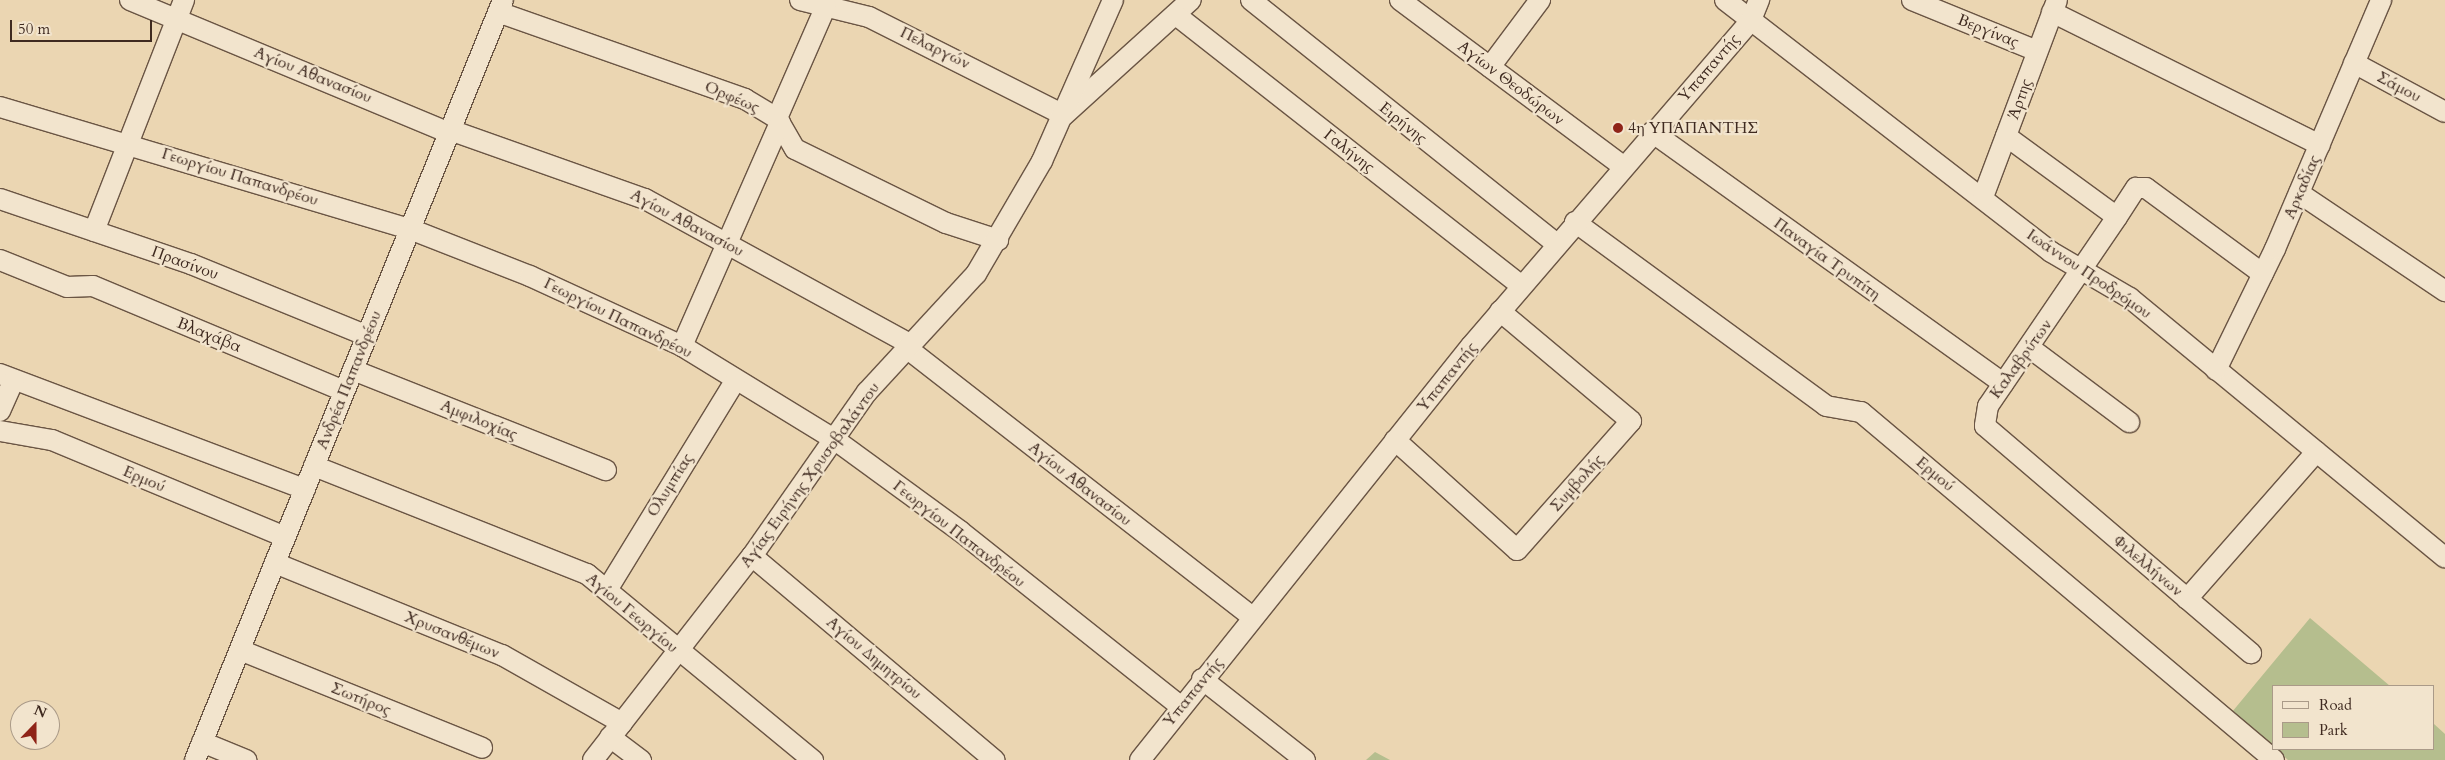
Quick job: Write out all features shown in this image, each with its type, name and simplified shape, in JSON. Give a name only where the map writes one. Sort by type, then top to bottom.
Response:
[{"type":"street","name":"Αγίου Αθανασίου","points":[[130,0],[449,131],[614,186],[726,243],[910,347],[1253,618]]},
{"type":"street","points":[[94,232],[130,144],[184,0]]},
{"type":"street","name":"Πελαργών","points":[[800,0],[869,16],[1064,114]]},
{"type":"street","name":"Αγίας Ειρήνης Χρυσοβαλάντου","points":[[594,760],[752,556],[867,392],[976,274],[998,240],[1064,114],[1113,0]]},
{"type":"street","points":[[1064,114],[1191,0]]},
{"type":"street","name":"Ειρήνης","points":[[1250,0],[1557,244]]},
{"type":"street","name":"Αγίων Θεοδώρων","points":[[1400,0],[1622,166]]},
{"type":"street","points":[[1490,67],[1540,0]]},
{"type":"street","name":"Ιωάννου Προδρόμου","points":[[1725,0],[2083,271],[2130,298],[2445,558]]},
{"type":"street","name":"Υπαπαντής","points":[[1140,760],[1180,706],[1500,311],[1622,166],[1751,20],[1759,0]]},
{"type":"street","name":"Βεργίνας","points":[[1912,0],[2037,50]]},
{"type":"street","name":"Αρκαδίας","points":[[2216,370],[2263,274],[2381,0]]},
{"type":"street","name":"Ορφέως","points":[[500,6],[744,99],[778,121]]},
{"type":"street","name":"Ανδρέα Παπανδρέου","points":[[199,751],[500,6]]},
{"type":"street","points":[[682,346],[826,6]]},
{"type":"street","points":[[2055,6],[2320,145]]},
{"type":"street","name":"Άρτης","points":[[1984,197],[2037,50],[2055,6]]},
{"type":"street","name":"Γαλήνης","points":[[1176,15],[1521,286]]},
{"type":"street","name":"Σάμου","points":[[2354,63],[2445,112]]},
{"type":"street","name":"Γεωργίου Παπανδρέου","points":[[0,107],[130,144],[410,229],[530,276],[682,346],[735,381],[834,439],[960,531],[1180,706]]},
{"type":"street","points":[[778,121],[795,149],[946,223],[998,240]]},
{"type":"street","name":"Παναγία Τρυπίτη","points":[[1652,132],[2003,383]]},
{"type":"street","points":[[2006,136],[2117,217]]},
{"type":"street","name":"Καλαβρύτων","points":[[2006,445],[1991,435],[1984,416],[2003,383],[2030,348],[2083,271],[2136,188],[2143,186],[2263,274]]},
{"type":"street","points":[[2299,193],[2445,291]]},
{"type":"street","name":"Πρασίνου","points":[[0,198],[191,264],[367,336]]},
{"type":"street","name":"Ερμού","points":[[1575,222],[1826,406],[1861,412],[2274,760]]},
{"type":"street","name":"Βλαχάβα","points":[[0,260],[73,287],[93,286],[344,391]]},
{"type":"street","name":"Συμβολής","points":[[1395,440],[1516,550],[1631,421],[1500,311]]},
{"type":"street","points":[[2030,348],[2129,422]]},
{"type":"street","name":"Αμφιλοχίας","points":[[353,370],[606,470]]},
{"type":"street","points":[[0,411],[7,377],[305,489]]},
{"type":"street","name":"Ολυμπίας","points":[[606,590],[735,381]]},
{"type":"street","name":"Ερμού","points":[[0,430],[52,440],[285,537]]},
{"type":"street","name":"Φιλελλήνων","points":[[2006,445],[2187,599],[2316,452]]},
{"type":"street","name":"Αγίου Γεωργίου","points":[[314,466],[587,574],[678,652],[813,760]]},
{"type":"street","name":"Αγίου Δημητρίου","points":[[752,556],[994,760]]},
{"type":"street","name":"Χρυσανθέμων","points":[[275,563],[502,656],[616,730],[641,760]]},
{"type":"street","points":[[2187,599],[2251,653]]},
{"type":"street","name":"Σωτήρος","points":[[240,650],[482,748]]},
{"type":"street","points":[[1202,680],[1305,760]]},
{"type":"street","points":[[199,751],[246,760]]},
{"type":"green space","points":[[2310,618],[2389,685],[2272,685],[2272,745],[2232,712]]},
{"type":"green space","points":[[2435,725],[2445,734],[2445,760],[2288,760],[2277,750],[2435,750]]},
{"type":"green space","points":[[1375,752],[1390,760],[1366,760]]},
{"type":"place","name":"4η ΥΠΑΠΑΝΤΗΣ","points":[[1618,128]]}]
